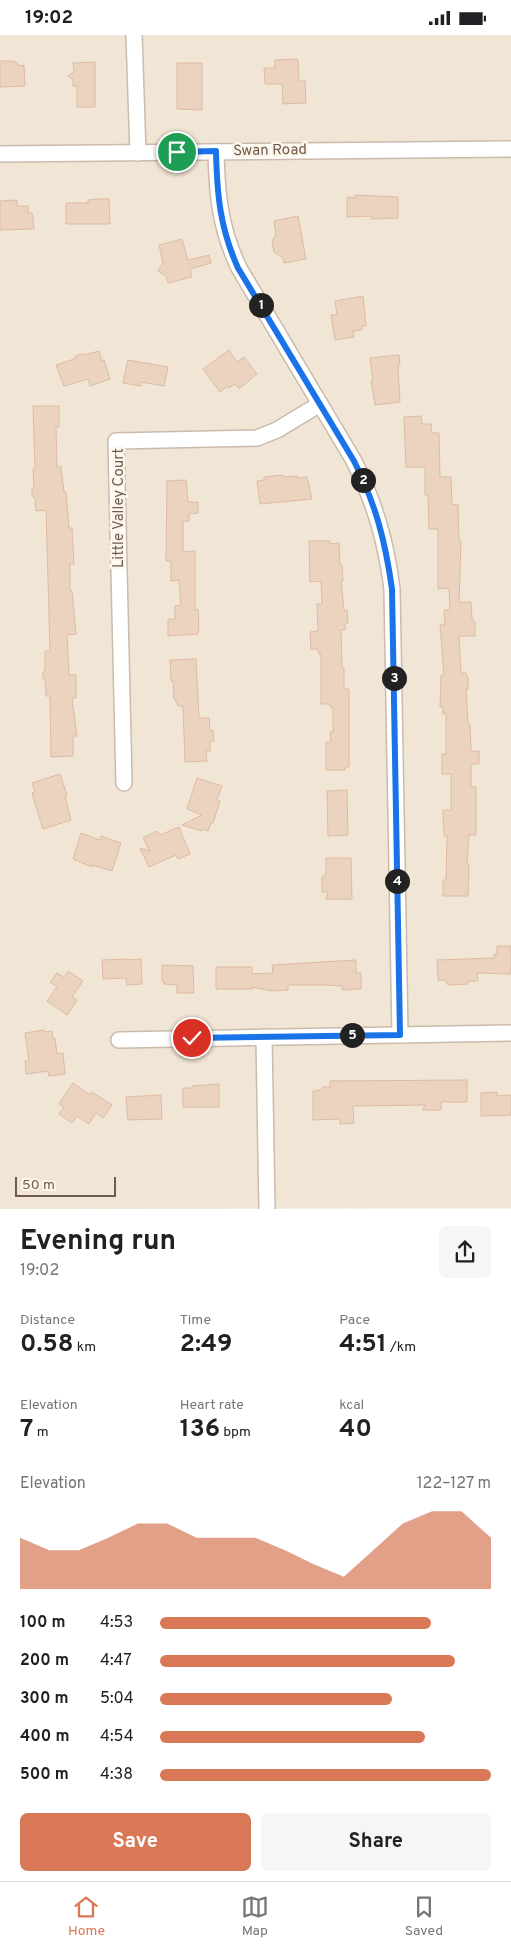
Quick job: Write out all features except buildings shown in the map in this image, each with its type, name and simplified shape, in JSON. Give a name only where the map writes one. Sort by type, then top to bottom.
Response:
[{"type":"street","points":[[134,35],[138,153]]},
{"type":"street","name":"Swan Road","points":[[0,154],[511,149]]},
{"type":"street","points":[[216,151],[218,201],[222,224],[238,268],[354,461],[368,490],[385,544],[391,579],[400,1035]]},
{"type":"street","name":"Little Valley Court","points":[[124,783],[116,441],[257,438],[277,430],[320,404]]},
{"type":"street","points":[[119,1040],[511,1033]]},
{"type":"street","points":[[264,1037],[268,1209]]},
{"type":"shaded area","points":[[0,35],[511,35],[511,1208],[0,1209]]},
{"type":"route","points":[[177,152],[216,151],[218,201],[222,224],[238,268],[354,461],[368,490],[379,520],[387,551],[392,589],[400,1035],[192,1038]]}]
